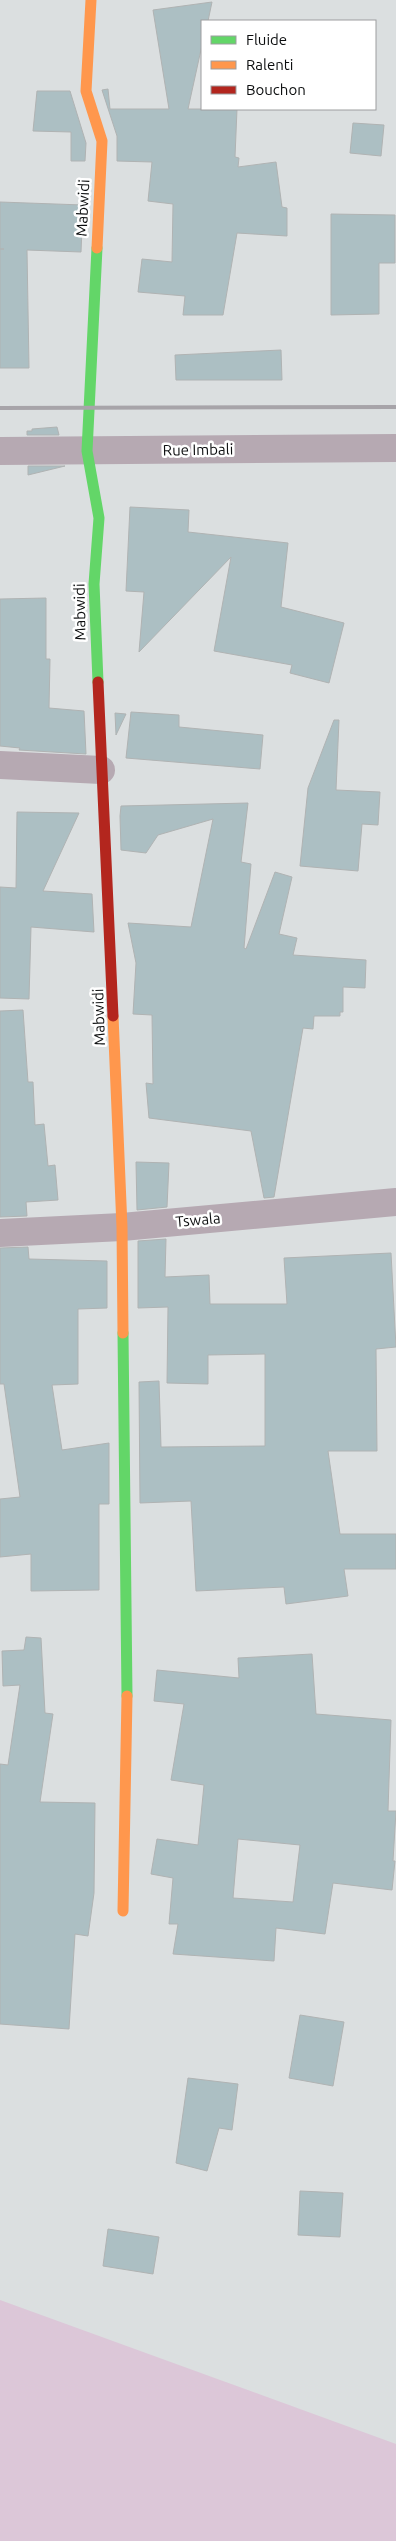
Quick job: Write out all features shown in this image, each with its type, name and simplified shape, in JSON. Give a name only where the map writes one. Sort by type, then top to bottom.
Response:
[{"type":"street","name":"Mabwidi","points":[[91,0],[86,91],[102,140],[87,451],[99,518],[94,584],[100,770],[110,927],[122,1227],[127,1723],[123,1911]]},
{"type":"street","name":"Rue Imbali","points":[[0,451],[396,448]]},
{"type":"street","points":[[0,765],[100,770]]},
{"type":"street","name":"Tswala","points":[[0,1233],[122,1227],[396,1202]]},
{"type":"shaded area","points":[[0,2300],[396,2444],[396,2541],[0,2541]]},
{"type":"building","points":[[212,2],[208,20],[201,20],[201,50],[188,109],[237,110],[235,157],[239,158],[238,167],[276,162],[282,207],[287,208],[287,236],[237,233],[223,315],[183,315],[185,296],[138,292],[142,259],[172,262],[173,204],[148,201],[152,162],[117,161],[117,136],[102,90],[108,89],[110,109],[169,109],[153,10]]},
{"type":"building","points":[[37,91],[70,91],[86,143],[85,161],[71,161],[71,132],[33,131]]},
{"type":"building","points":[[353,123],[384,125],[381,156],[350,153]]},
{"type":"building","points":[[0,202],[83,205],[81,252],[27,250],[29,368],[0,368]]},
{"type":"building","points":[[331,214],[395,215],[395,263],[379,263],[379,314],[331,315]]},
{"type":"building","points":[[281,350],[282,380],[176,380],[175,355]]},
{"type":"building","points":[[57,427],[59,435],[27,435],[27,431],[32,431],[32,429]]},
{"type":"building","points":[[28,466],[65,466],[28,475]]},
{"type":"building","points":[[130,507],[189,510],[188,532],[288,543],[281,607],[344,623],[329,683],[290,673],[292,665],[214,651],[231,557],[139,652],[144,592],[126,591]]},
{"type":"building","points":[[46,598],[46,659],[50,659],[49,708],[84,711],[86,754],[19,750],[20,748],[0,746],[0,599]]},
{"type":"building","points":[[131,712],[179,715],[179,727],[263,735],[260,769],[126,758]]},
{"type":"building","points":[[115,713],[126,714],[116,735]]},
{"type":"building","points":[[334,720],[339,720],[336,790],[380,792],[378,825],[362,824],[358,871],[300,866],[308,788]]},
{"type":"building","points":[[248,803],[241,862],[251,864],[244,948],[246,949],[275,872],[292,877],[279,934],[297,938],[293,955],[366,960],[365,988],[343,987],[343,1012],[340,1012],[340,1016],[314,1016],[313,1029],[303,1028],[274,1197],[264,1198],[251,1131],[149,1118],[146,1083],[153,1084],[152,1015],[133,1014],[136,963],[128,923],[191,927],[213,819],[158,835],[146,853],[121,850],[121,806]]},
{"type":"building","points":[[17,812],[79,813],[43,891],[92,894],[94,932],[31,927],[29,999],[0,998],[0,887],[16,888]]},
{"type":"building","points":[[23,1010],[28,1082],[33,1082],[35,1125],[44,1124],[48,1166],[55,1165],[58,1200],[26,1202],[27,1216],[0,1217],[0,1011]]},
{"type":"building","points":[[136,1162],[169,1163],[167,1207],[137,1210]]},
{"type":"building","points":[[166,1239],[165,1277],[209,1275],[210,1304],[287,1304],[284,1258],[391,1253],[396,1347],[376,1349],[377,1451],[328,1451],[340,1534],[396,1534],[396,1569],[344,1569],[348,1596],[286,1604],[284,1587],[196,1591],[191,1501],[140,1503],[139,1382],[159,1381],[161,1447],[265,1446],[265,1354],[208,1355],[208,1384],[167,1383],[168,1307],[138,1308],[138,1241]]},
{"type":"building","points":[[28,1247],[29,1259],[107,1261],[107,1308],[78,1309],[78,1384],[52,1385],[62,1450],[109,1443],[109,1504],[99,1504],[99,1590],[31,1591],[31,1554],[0,1557],[0,1499],[20,1497],[4,1384],[0,1384],[0,1248]]},
{"type":"building","points":[[26,1637],[41,1638],[45,1713],[53,1714],[40,1802],[95,1803],[94,1893],[88,1936],[75,1934],[69,2029],[0,2024],[0,1764],[8,1765],[20,1685],[3,1686],[2,1651],[24,1650]]},
{"type":"building","points":[[312,1654],[316,1714],[391,1720],[388,1811],[396,1811],[393,1861],[395,1861],[392,1890],[333,1883],[325,1934],[276,1928],[274,1961],[173,1954],[178,1924],[169,1924],[173,1878],[151,1874],[157,1839],[198,1845],[204,1785],[171,1780],[184,1704],[154,1701],[157,1670],[239,1678],[238,1658]],"holes":[[[238,1839],[300,1845],[293,1902],[233,1898]]]},
{"type":"building","points":[[300,2015],[344,2022],[333,2086],[289,2078]]},
{"type":"building","points":[[188,2078],[238,2084],[232,2130],[219,2128],[207,2171],[176,2163]]},
{"type":"building","points":[[300,2191],[343,2193],[340,2237],[298,2235]]},
{"type":"building","points":[[108,2229],[159,2237],[153,2274],[103,2266]]},
{"type":"railway","points":[[0,408],[396,407]]},
{"type":"traffic: fast","points":[[97,248],[87,451],[99,518],[94,584],[98,682]]},
{"type":"traffic: fast","points":[[123,1333],[127,1696]]},
{"type":"traffic: slow","points":[[91,0],[86,91],[102,141],[97,248]]},
{"type":"traffic: slow","points":[[113,1016],[122,1227],[123,1333]]},
{"type":"traffic: slow","points":[[123,1911],[127,1696]]},
{"type":"traffic: jam","points":[[98,682],[113,1016]]}]
